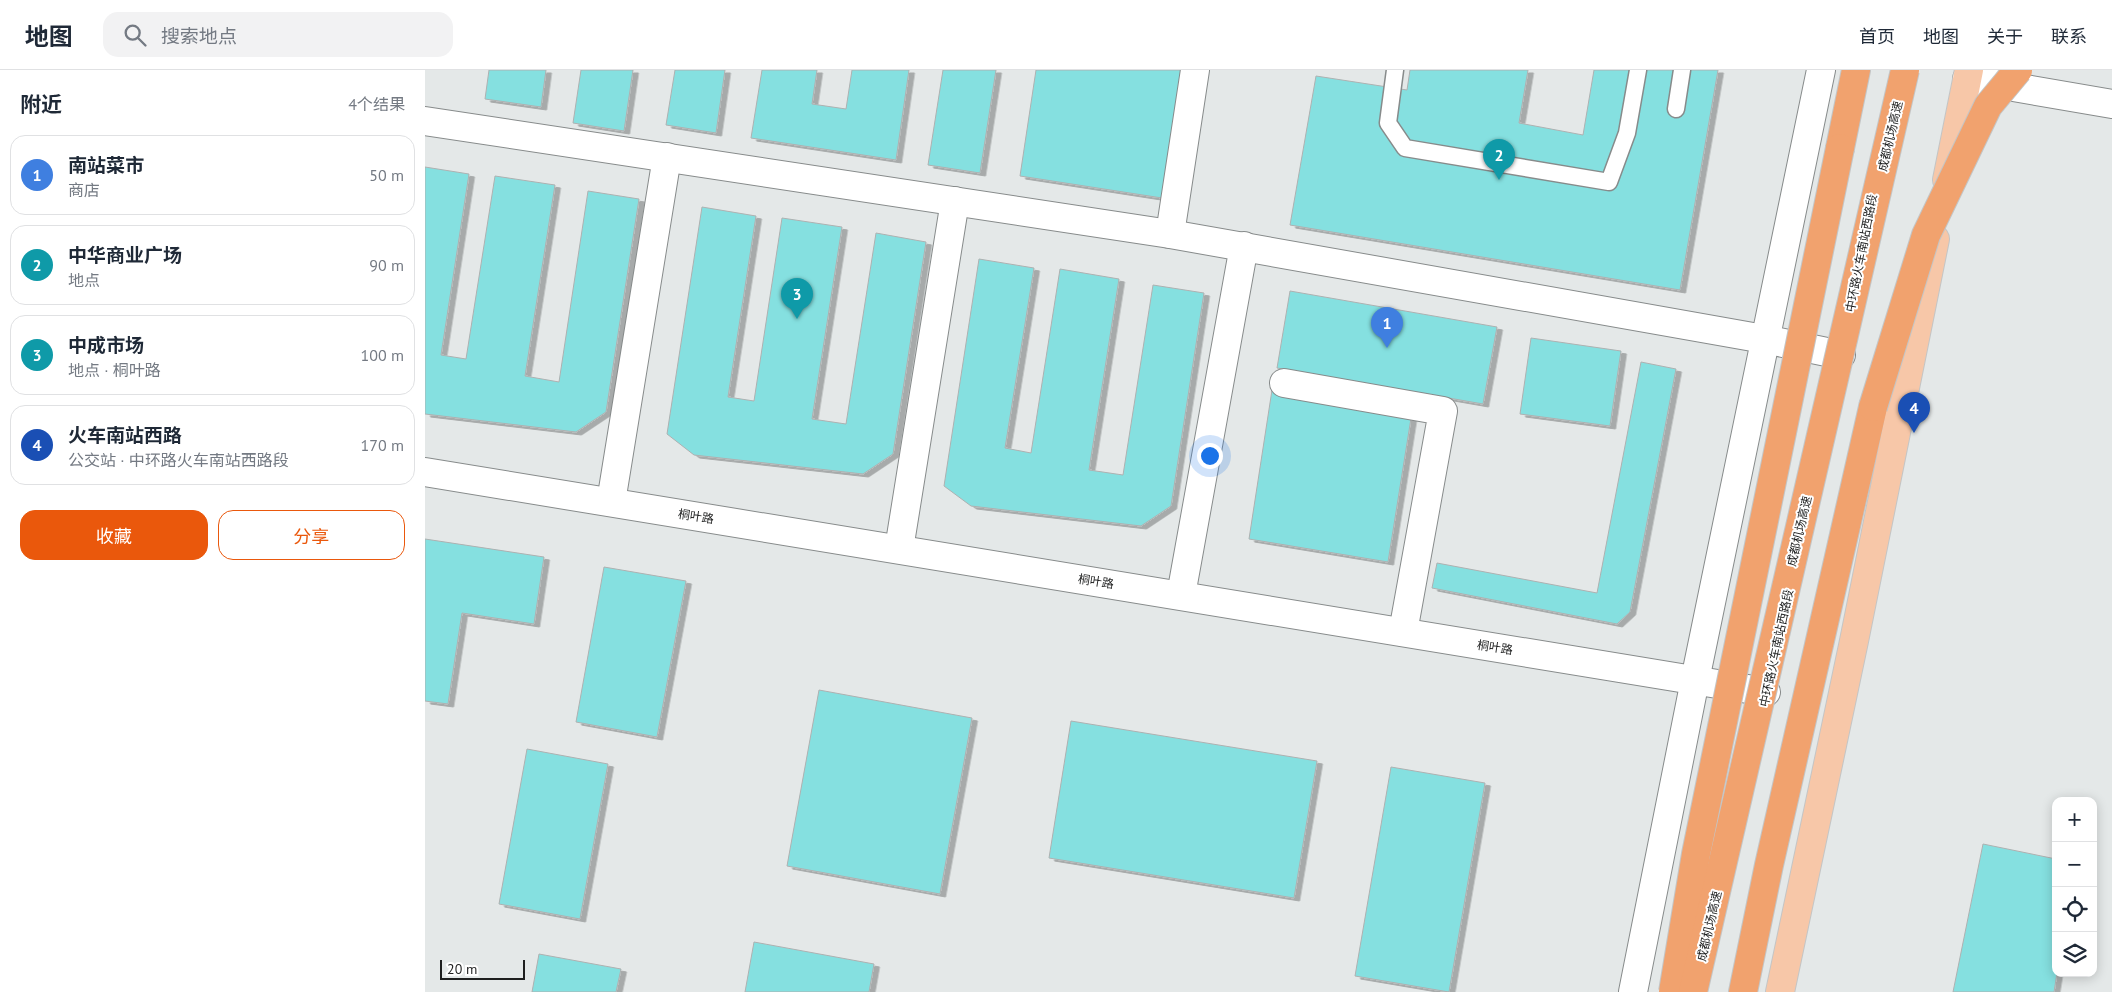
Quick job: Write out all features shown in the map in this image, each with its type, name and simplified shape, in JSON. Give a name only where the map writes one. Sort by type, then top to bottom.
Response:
[{"type":"highway","points":[[1673,992],[1698,844],[1856,70]]},
{"type":"highway","name":"成都机场高速","points":[[1693,992],[1905,70]]},
{"type":"highway","points":[[1743,992],[1769,865],[1873,407],[1927,235],[1988,106],[2018,70]]},
{"type":"main road","name":"中环路火车南站西路段","points":[[1703,992],[1841,355],[1897,70]]},
{"type":"main road","points":[[1780,992],[1858,622],[1968,75]]},
{"type":"street","points":[[1170,234],[1195,70]]},
{"type":"street","points":[[1633,992],[1764,339],[1821,70]]},
{"type":"street","points":[[1968,75],[2112,104]]},
{"type":"street","points":[[425,121],[1243,246],[1764,339],[1841,355]]},
{"type":"street","points":[[611,502],[667,157]]},
{"type":"street","points":[[899,549],[955,202]]},
{"type":"street","points":[[1181,595],[1243,246]]},
{"type":"street","points":[[1284,383],[1443,411],[1403,632]]},
{"type":"street","name":"桐叶路","points":[[425,472],[1767,692]]},
{"type":"lane","points":[[1395,70],[1388,123],[1405,148],[1609,182],[1627,133],[1638,70]]},
{"type":"lane","points":[[1676,109],[1682,70]]},
{"type":"building","points":[[489,70],[546,70],[541,107],[485,99]]},
{"type":"building","points":[[581,70],[633,70],[624,131],[573,123]]},
{"type":"building","points":[[675,70],[725,70],[716,133],[666,125]]},
{"type":"building","points":[[762,70],[817,70],[812,104],[846,109],[852,70],[909,70],[896,160],[751,138]]},
{"type":"building","points":[[943,70],[996,70],[980,173],[928,165]]},
{"type":"building","points":[[1036,70],[1181,70],[1162,198],[1020,176]]},
{"type":"building","points":[[1410,70],[1528,70],[1519,123],[1583,135],[1594,70],[1718,70],[1680,290],[1290,225],[1316,76],[1407,90]]},
{"type":"building","points":[[425,167],[469,174],[441,355],[466,359],[495,176],[555,185],[525,376],[559,382],[588,191],[639,199],[606,412],[576,432],[425,414]]},
{"type":"building","points":[[702,207],[756,216],[728,397],[754,401],[782,218],[842,227],[812,419],[846,424],[876,233],[926,242],[893,454],[863,474],[694,455],[667,434]]},
{"type":"building","points":[[979,259],[1034,268],[1005,448],[1031,453],[1060,269],[1119,279],[1089,470],[1123,475],[1153,285],[1204,293],[1171,506],[1141,526],[971,506],[944,486]]},
{"type":"building","points":[[1290,291],[1497,327],[1483,404],[1277,368]]},
{"type":"building","points":[[1531,338],[1621,351],[1610,426],[1520,414]]},
{"type":"building","points":[[1641,362],[1676,369],[1630,612],[1617,624],[1432,588],[1437,563],[1597,593]]},
{"type":"building","points":[[1272,390],[1412,412],[1388,562],[1249,539]]},
{"type":"building","points":[[425,539],[544,557],[534,624],[462,613],[448,704],[425,701]]},
{"type":"building","points":[[604,567],[686,581],[657,737],[576,722]]},
{"type":"building","points":[[819,690],[972,718],[940,894],[787,866]]},
{"type":"building","points":[[1071,721],[1317,761],[1294,898],[1049,858]]},
{"type":"building","points":[[527,749],[608,764],[580,919],[499,904]]},
{"type":"building","points":[[1391,767],[1485,783],[1449,992],[1355,976]]},
{"type":"building","points":[[1983,844],[2052,858],[2052,977],[2056,977],[2054,992],[1953,992]]},
{"type":"building","points":[[754,942],[874,964],[869,992],[745,992]]},
{"type":"building","points":[[539,954],[621,969],[616,992],[532,992]]},
{"type":"place","name":"中华商业广场","points":[[1499,180]]},
{"type":"place","name":"中成市场","points":[[797,319]]},
{"type":"place","name":"南站菜市","points":[[1387,348]]},
{"type":"place","name":"火车南站西路","points":[[1914,433]]}]
